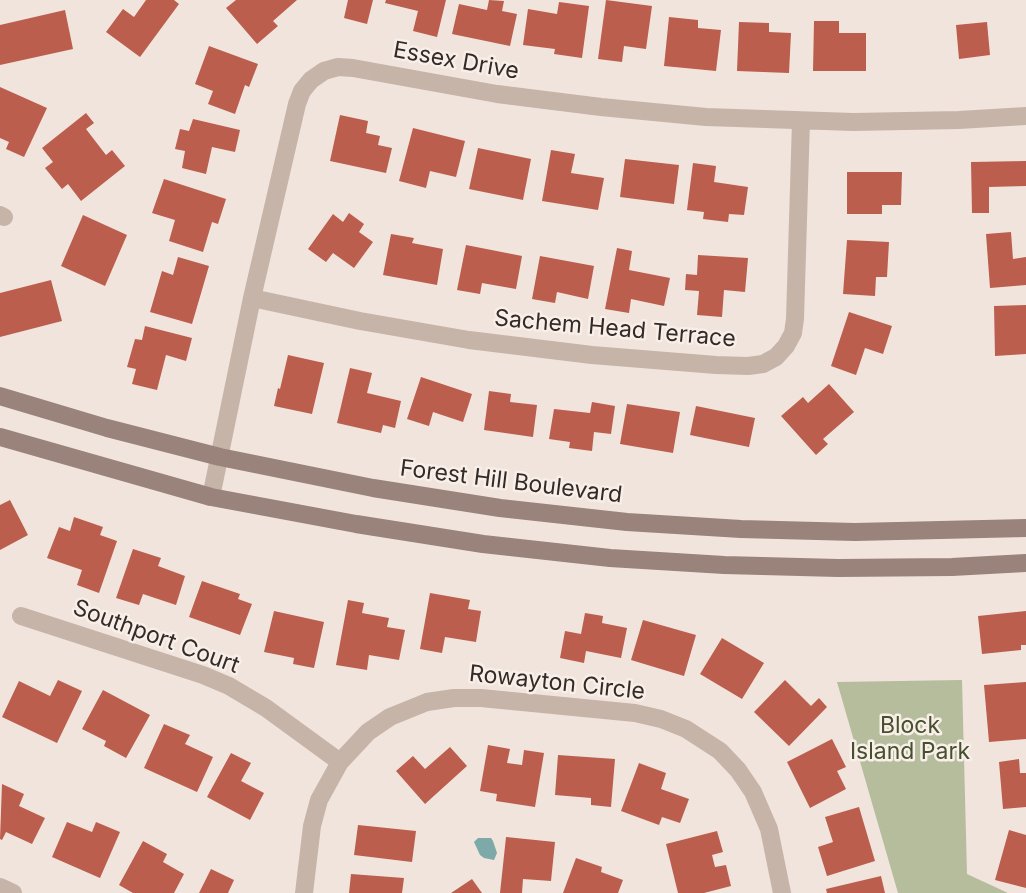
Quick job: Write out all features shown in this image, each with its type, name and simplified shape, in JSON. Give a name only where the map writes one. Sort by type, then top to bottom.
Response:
[{"type":"main road","name":"Forest Hill Boulevard","points":[[0,396],[107,428],[219,457],[373,488],[500,508],[627,522],[741,529],[855,532],[1026,528]]},
{"type":"main road","points":[[0,437],[211,497],[445,538],[610,558],[724,565],[838,569],[1026,563]]},
{"type":"street","name":"Essex Drive","points":[[211,497],[252,298],[297,104],[302,91],[324,71],[338,67],[353,68],[497,94],[706,117],[801,121],[959,120],[1026,116]]},
{"type":"street","name":"Sachem Head Terrace","points":[[252,298],[360,321],[496,343],[688,363],[748,366],[763,364],[776,357],[793,333],[801,121]]},
{"type":"street","name":"Southport Court","points":[[21,616],[203,675],[229,686],[266,708],[340,762]]},
{"type":"street","name":"Rowayton Circle","points":[[304,893],[312,826],[319,800],[340,762],[368,732],[390,717],[427,702],[454,698],[481,698],[635,713],[686,729],[709,743],[738,770],[760,804],[769,829],[782,893]]},
{"type":"street","points":[[0,887],[13,893]]},
{"type":"green space","name":"Block Island Park","points":[[962,680],[967,874],[1008,893],[898,893],[837,682]]},
{"type":"water","points":[[478,838],[491,838],[497,853],[494,860],[480,855],[474,842]]},
{"type":"building","points":[[146,0],[174,0],[179,4],[140,57],[106,32],[123,9],[134,17]]},
{"type":"building","points":[[236,0],[297,0],[273,21],[278,26],[257,44],[226,8]]},
{"type":"building","points":[[348,0],[373,0],[367,24],[344,18]]},
{"type":"building","points":[[386,0],[446,0],[437,37],[413,31],[418,11],[385,3]]},
{"type":"building","points":[[489,0],[504,1],[502,11],[517,14],[510,46],[452,34],[459,4],[487,10]]},
{"type":"building","points":[[606,0],[652,6],[646,49],[624,46],[622,62],[598,59]]},
{"type":"building","points":[[559,2],[589,6],[582,58],[554,54],[555,49],[523,45],[528,9],[557,14]]},
{"type":"building","points":[[65,10],[73,49],[0,65],[0,25]]},
{"type":"building","points":[[669,17],[698,20],[698,28],[721,30],[716,71],[664,66]]},
{"type":"building","points":[[814,21],[839,21],[839,33],[866,33],[866,71],[813,71]]},
{"type":"building","points":[[739,22],[769,23],[769,32],[791,33],[789,73],[737,71]]},
{"type":"building","points":[[987,22],[990,55],[959,59],[956,25]]},
{"type":"building","points":[[209,46],[258,64],[249,87],[245,85],[235,114],[208,104],[213,91],[195,84]]},
{"type":"building","points":[[0,87],[47,108],[24,157],[6,149],[9,142],[0,138]]},
{"type":"building","points":[[86,113],[94,123],[86,129],[106,155],[112,150],[125,166],[81,201],[68,184],[62,189],[45,168],[53,162],[42,148]]},
{"type":"building","points":[[340,115],[368,121],[366,133],[380,136],[378,145],[392,148],[386,173],[330,161]]},
{"type":"building","points":[[193,119],[240,130],[235,152],[212,147],[206,174],[182,168],[185,151],[175,149],[180,129],[189,131]]},
{"type":"building","points":[[413,128],[465,141],[456,177],[430,171],[426,188],[399,181]]},
{"type":"building","points":[[478,148],[531,159],[523,200],[469,189]]},
{"type":"building","points":[[551,150],[575,154],[571,173],[604,178],[598,210],[542,201]]},
{"type":"building","points":[[625,159],[679,165],[674,204],[620,197]]},
{"type":"building","points":[[1026,161],[1026,186],[989,187],[989,213],[972,213],[971,162]]},
{"type":"building","points":[[693,163],[716,166],[714,182],[748,187],[744,215],[729,214],[728,222],[703,219],[704,212],[687,210]]},
{"type":"building","points":[[847,172],[902,172],[901,205],[882,205],[882,214],[847,214]]},
{"type":"building","points":[[164,179],[226,199],[218,224],[212,222],[203,252],[169,241],[175,220],[152,213]]},
{"type":"building","points":[[349,213],[364,224],[359,232],[373,242],[354,268],[333,253],[326,262],[308,249],[333,214],[343,222]]},
{"type":"building","points":[[83,215],[127,235],[105,286],[61,266]]},
{"type":"building","points":[[1011,232],[1013,259],[1026,257],[1026,285],[990,288],[986,234]]},
{"type":"building","points":[[391,234],[414,238],[412,243],[443,249],[437,285],[383,275]]},
{"type":"building","points":[[847,240],[889,242],[887,277],[876,277],[875,296],[843,294]]},
{"type":"building","points":[[466,245],[522,256],[516,289],[482,283],[480,294],[457,290]]},
{"type":"building","points":[[617,248],[632,251],[629,270],[670,278],[664,306],[631,299],[629,313],[605,309]]},
{"type":"building","points":[[698,255],[748,258],[745,292],[724,290],[722,317],[697,315],[699,291],[685,290],[686,274],[697,275]]},
{"type":"building","points":[[540,256],[594,266],[588,299],[557,292],[555,303],[532,299]]},
{"type":"building","points":[[178,257],[209,266],[192,324],[150,312],[162,271],[173,275]]},
{"type":"building","points":[[51,280],[62,321],[0,337],[0,293]]},
{"type":"building","points":[[1026,305],[1026,354],[995,356],[994,306]]},
{"type":"building","points":[[849,312],[892,326],[883,354],[865,348],[856,375],[831,366]]},
{"type":"building","points":[[145,326],[192,338],[186,361],[166,355],[157,390],[132,384],[136,369],[127,367],[135,339],[142,340]]},
{"type":"building","points":[[288,355],[324,363],[312,414],[274,406]]},
{"type":"building","points":[[350,368],[372,373],[367,393],[401,401],[395,428],[383,425],[381,433],[337,423]]},
{"type":"building","points":[[421,377],[472,394],[463,422],[433,412],[429,426],[407,419]]},
{"type":"building","points":[[829,384],[854,412],[823,439],[828,444],[816,455],[781,416],[803,397],[808,403]]},
{"type":"building","points":[[489,391],[511,394],[510,402],[537,405],[533,437],[484,430]]},
{"type":"building","points":[[592,402],[615,406],[611,434],[594,432],[592,451],[569,448],[570,442],[549,439],[554,409],[590,413]]},
{"type":"building","points":[[627,404],[680,412],[673,453],[620,444]]},
{"type":"building","points":[[696,406],[755,418],[749,447],[690,435]]},
{"type":"building","points":[[10,500],[28,535],[0,550],[0,505]]},
{"type":"building","points":[[74,517],[103,527],[100,535],[117,541],[99,593],[77,585],[82,570],[47,558],[59,527],[70,531]]},
{"type":"building","points":[[133,549],[161,558],[158,566],[185,576],[176,605],[143,594],[139,605],[116,598]]},
{"type":"building","points":[[202,581],[240,594],[238,599],[252,604],[240,635],[189,617]]},
{"type":"building","points":[[430,593],[470,600],[468,609],[481,611],[476,642],[445,637],[442,653],[420,649]]},
{"type":"building","points":[[348,600],[364,603],[362,613],[389,618],[387,627],[405,630],[399,660],[369,655],[367,670],[336,665]]},
{"type":"building","points":[[274,611],[324,622],[314,668],[293,664],[294,658],[264,652]]},
{"type":"building","points":[[1026,611],[1026,645],[1021,645],[1021,650],[982,654],[978,616]]},
{"type":"building","points":[[585,613],[603,616],[602,623],[627,628],[621,658],[586,651],[584,663],[560,658],[565,631],[581,634]]},
{"type":"building","points":[[643,620],[696,635],[684,676],[631,660]]},
{"type":"building","points":[[722,638],[764,663],[742,699],[700,674]]},
{"type":"building","points":[[58,680],[82,691],[57,743],[2,717],[19,681],[50,696]]},
{"type":"building","points":[[785,680],[811,706],[819,698],[827,707],[789,746],[754,712]]},
{"type":"building","points":[[1026,682],[1026,739],[989,742],[984,685]]},
{"type":"building","points":[[103,690],[150,715],[126,758],[104,746],[106,741],[82,729]]},
{"type":"building","points":[[164,724],[190,735],[185,744],[213,757],[197,792],[144,768]]},
{"type":"building","points":[[832,739],[846,767],[837,771],[846,789],[810,808],[787,762]]},
{"type":"building","points":[[488,745],[510,749],[507,763],[522,765],[524,750],[544,753],[535,807],[496,801],[497,794],[480,791]]},
{"type":"building","points":[[450,747],[467,766],[425,804],[396,771],[413,756],[425,769]]},
{"type":"building","points":[[231,753],[251,763],[241,781],[264,793],[250,820],[207,797]]},
{"type":"building","points":[[558,755],[615,759],[611,807],[591,805],[591,798],[555,795]]},
{"type":"building","points":[[1019,759],[1020,773],[1026,773],[1026,807],[1003,809],[999,762]]},
{"type":"building","points":[[639,763],[666,773],[661,789],[689,799],[680,823],[662,817],[659,825],[621,811]]},
{"type":"building","points":[[2,784],[24,794],[19,806],[45,818],[32,844],[6,832],[2,840],[0,839]]},
{"type":"building","points":[[859,807],[875,861],[827,876],[818,847],[833,842],[825,817]]},
{"type":"building","points":[[67,822],[92,832],[96,822],[120,832],[100,878],[52,857]]},
{"type":"building","points":[[358,825],[416,831],[412,862],[354,855]]},
{"type":"building","points":[[1009,830],[1026,835],[1026,888],[995,880]]},
{"type":"building","points":[[717,831],[723,852],[712,855],[715,867],[726,865],[731,886],[704,893],[678,893],[666,844]]},
{"type":"building","points":[[506,837],[555,842],[551,881],[523,879],[522,893],[500,893]]},
{"type":"building","points":[[143,841],[167,854],[163,862],[184,874],[174,893],[133,893],[119,885]]},
{"type":"building","points":[[576,858],[602,867],[601,872],[623,880],[618,893],[563,893]]},
{"type":"building","points":[[211,869],[234,880],[228,893],[199,893]]},
{"type":"building","points":[[351,874],[404,878],[402,893],[349,893]]},
{"type":"building","points":[[881,876],[885,893],[827,893],[826,889]]},
{"type":"building","points":[[472,879],[482,893],[451,893]]}]
